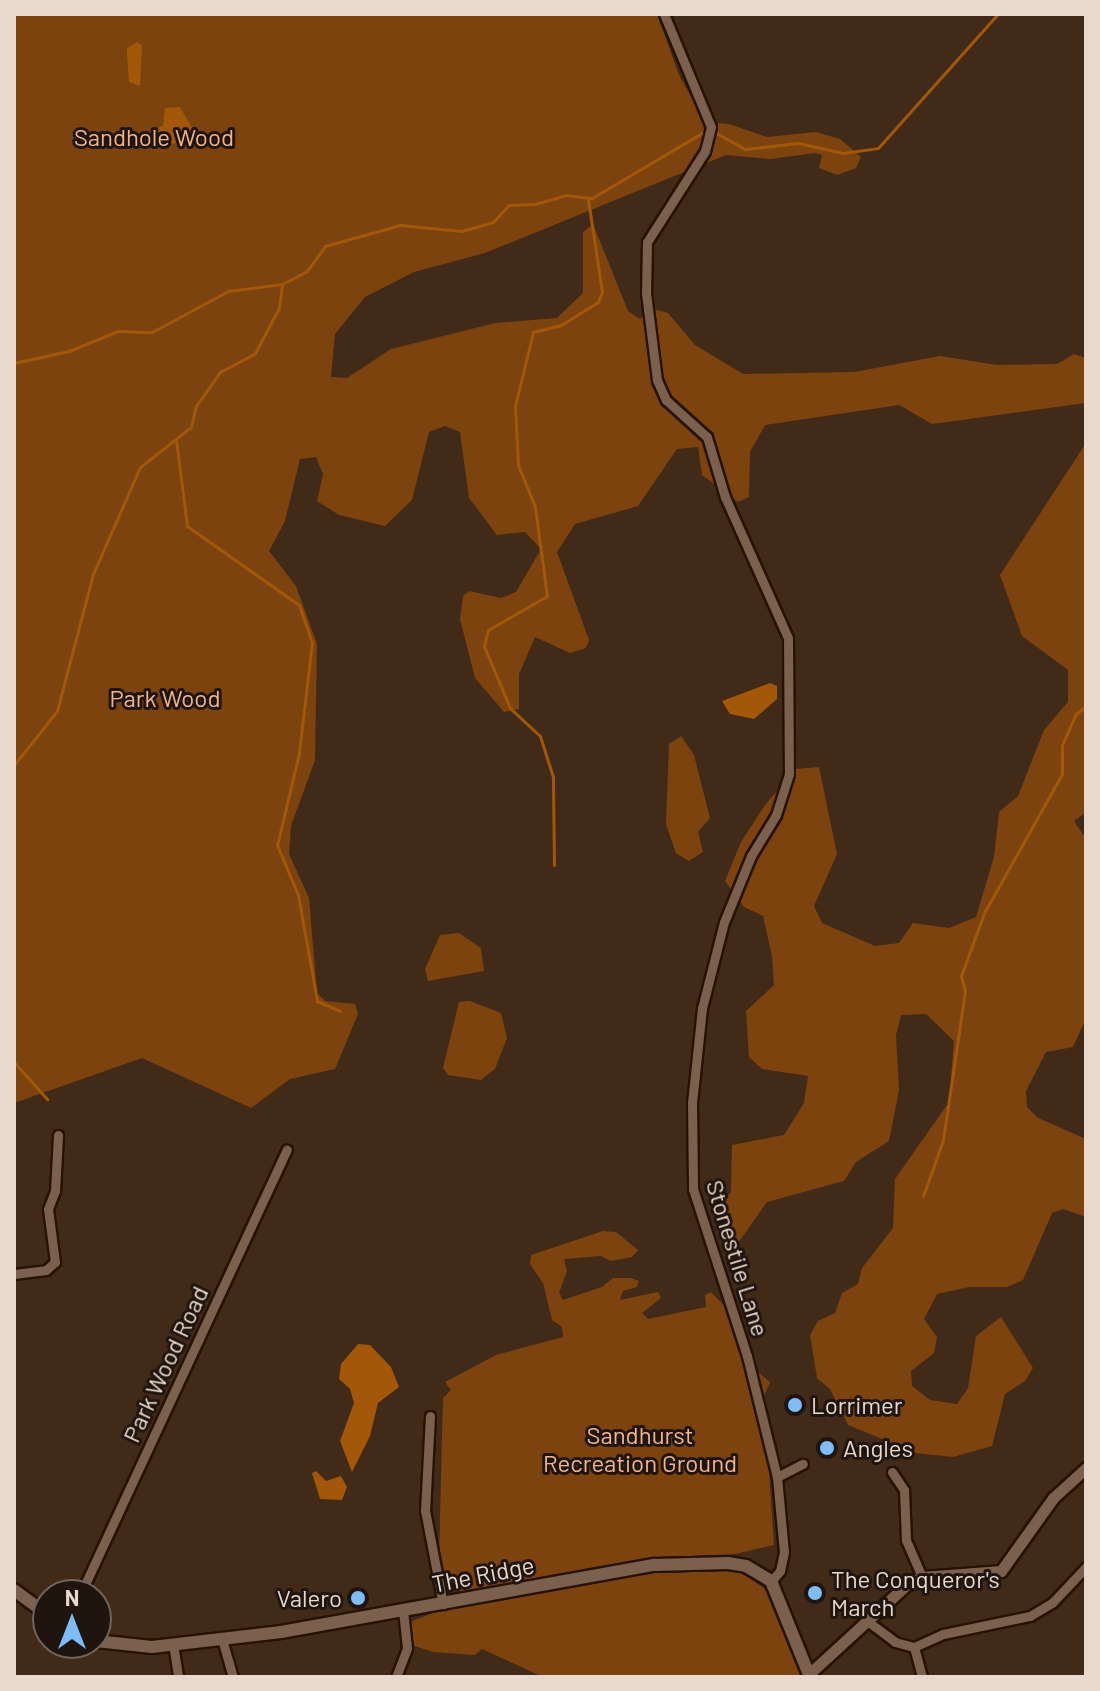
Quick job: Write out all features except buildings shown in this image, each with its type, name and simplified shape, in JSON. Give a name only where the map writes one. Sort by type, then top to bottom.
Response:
[{"type":"main road","name":"The Ridge","points":[[112,1644],[129,1647],[222,1639],[403,1612],[655,1565],[728,1563],[746,1566],[771,1581]]},
{"type":"main road","points":[[771,1581],[810,1676]]},
{"type":"main road","points":[[14,1590],[32,1603]]},
{"type":"street","name":"Stonestile Lane","points":[[664,14],[711,127],[705,151],[647,242],[646,293],[657,380],[666,400],[707,437],[725,497],[788,638],[789,774],[776,815],[751,856],[724,922],[702,1008],[691,1117],[697,1206],[747,1356],[777,1477],[784,1552],[780,1571],[771,1581]]},
{"type":"street","points":[[14,1274],[46,1270],[55,1262],[48,1209],[55,1191],[58,1135]]},
{"type":"street","name":"Park Wood Road","points":[[87,1579],[287,1150]]},
{"type":"street","points":[[430,1416],[425,1510],[443,1604]]},
{"type":"street","points":[[777,1477],[803,1464]]},
{"type":"street","points":[[810,1676],[870,1623],[894,1596],[922,1577],[1001,1571],[1046,1507],[1086,1468]]},
{"type":"street","points":[[892,1472],[904,1490],[906,1540],[922,1577]]},
{"type":"street","points":[[870,1623],[895,1642],[914,1647],[967,1627],[1030,1616],[1052,1603],[1086,1567]]},
{"type":"street","points":[[396,1677],[407,1648],[403,1612]]},
{"type":"street","points":[[222,1639],[233,1677]]},
{"type":"street","points":[[173,1644],[178,1677]]},
{"type":"street","points":[[914,1647],[922,1677]]},
{"type":"green space","name":"Park Wood","points":[[14,14],[657,14],[679,75],[705,122],[729,124],[767,137],[816,132],[840,139],[861,157],[856,168],[837,175],[819,168],[822,155],[815,153],[771,159],[726,155],[485,253],[414,272],[365,297],[335,334],[331,377],[347,378],[391,349],[495,323],[557,318],[583,293],[583,232],[593,224],[628,311],[640,319],[654,309],[668,313],[695,345],[743,374],[854,372],[940,356],[997,365],[1057,364],[1074,354],[1086,358],[1086,403],[932,424],[899,405],[765,425],[750,452],[749,497],[738,502],[702,475],[698,447],[677,449],[638,506],[575,524],[557,552],[589,640],[586,648],[570,653],[535,637],[519,674],[519,709],[504,712],[475,678],[460,619],[463,596],[469,591],[501,598],[516,592],[541,549],[525,532],[497,535],[469,498],[460,432],[445,426],[429,432],[412,500],[385,526],[339,515],[317,501],[323,474],[316,457],[300,459],[285,521],[269,551],[296,586],[317,644],[315,760],[291,826],[289,854],[309,898],[317,993],[325,1001],[355,1004],[358,1014],[335,1069],[290,1079],[251,1108],[142,1058],[14,1103]]},
{"type":"green space","points":[[1086,443],[1086,812],[1074,821],[1086,839],[1086,1018],[1073,1047],[1046,1052],[1026,1091],[1027,1107],[1038,1118],[1086,1139],[1086,1217],[1063,1209],[1052,1213],[1023,1280],[1007,1287],[969,1287],[937,1294],[924,1319],[937,1337],[934,1353],[911,1371],[912,1386],[930,1400],[957,1404],[968,1388],[976,1336],[1001,1317],[1033,1368],[1025,1381],[1005,1394],[992,1446],[953,1457],[916,1453],[848,1425],[830,1389],[817,1378],[810,1335],[818,1321],[835,1313],[842,1293],[858,1284],[862,1268],[893,1228],[895,1179],[949,1102],[954,1041],[926,1014],[901,1015],[896,1035],[899,1090],[889,1141],[856,1162],[844,1181],[767,1202],[736,1246],[728,1245],[715,1211],[731,1192],[732,1145],[784,1135],[804,1103],[808,1076],[762,1069],[749,1057],[746,1011],[774,985],[772,956],[763,916],[744,907],[725,881],[741,842],[765,805],[796,769],[819,767],[837,854],[814,906],[822,923],[875,946],[899,943],[913,923],[949,928],[976,917],[994,857],[999,812],[1018,796],[1044,730],[1068,702],[1068,670],[1022,636],[1000,575]]},
{"type":"green space","points":[[681,736],[694,755],[710,818],[698,832],[703,852],[689,861],[676,853],[666,824],[669,744]]},
{"type":"green space","points":[[459,933],[481,948],[484,971],[428,981],[425,969],[440,935]]},
{"type":"green space","points":[[470,1001],[501,1013],[507,1038],[495,1069],[481,1080],[448,1075],[443,1068],[459,1002]]},
{"type":"green space","name":"Sandhurst Recreation Ground","points":[[603,1231],[616,1232],[638,1250],[632,1257],[611,1261],[601,1256],[564,1259],[567,1271],[559,1293],[563,1300],[602,1287],[613,1278],[631,1278],[639,1281],[637,1287],[623,1291],[620,1300],[658,1292],[661,1298],[642,1313],[648,1319],[706,1307],[705,1295],[711,1292],[743,1325],[753,1368],[770,1382],[764,1396],[774,1545],[735,1554],[647,1558],[459,1592],[447,1585],[439,1560],[443,1398],[451,1390],[445,1382],[496,1355],[563,1337],[562,1327],[552,1320],[543,1283],[530,1264],[531,1255]]},
{"type":"green space","points":[[712,1565],[739,1570],[766,1590],[806,1677],[543,1677],[482,1649],[475,1655],[433,1652],[412,1645],[407,1635],[410,1622],[443,1609],[632,1570]]},
{"type":"shaded area","points":[[137,42],[142,45],[140,86],[129,82],[127,56],[127,48]]},
{"type":"shaded area","points":[[180,107],[196,135],[162,148],[152,141],[152,132],[163,125],[165,108]]},
{"type":"shaded area","points":[[770,683],[777,686],[777,699],[754,719],[730,714],[722,701]]},
{"type":"shaded area","points":[[358,1344],[370,1345],[391,1367],[399,1387],[378,1403],[370,1436],[352,1472],[340,1441],[354,1403],[350,1389],[339,1379],[341,1364]]},
{"type":"shaded area","points":[[316,1471],[326,1481],[341,1476],[347,1487],[342,1500],[320,1499],[312,1473]]},
{"type":"waterway","points":[[716,133],[745,149],[798,143],[843,153],[878,148],[998,14]]},
{"type":"waterway","points":[[14,363],[69,351],[118,331],[152,332],[228,291],[282,284],[307,271],[325,246],[400,225],[462,231],[493,222],[509,205],[535,204],[566,195],[592,198],[702,133]]},
{"type":"waterway","points":[[554,865],[553,777],[540,736],[510,708],[484,646],[488,630],[547,596],[535,507],[518,465],[515,406],[533,332],[561,325],[598,302],[602,292],[588,199]]},
{"type":"waterway","points":[[14,765],[57,711],[93,574],[140,467],[191,427],[196,406],[220,372],[255,353],[279,308],[282,284]]},
{"type":"waterway","points":[[176,440],[187,526],[299,605],[312,642],[299,753],[277,845],[298,895],[317,1001],[340,1011]]},
{"type":"waterway","points":[[923,1196],[943,1140],[965,991],[961,976],[984,913],[1062,774],[1062,745],[1076,714],[1086,706]]},
{"type":"waterway","points":[[14,1062],[47,1099]]},
{"type":"place","name":"Lorrimer","points":[[795,1405]]},
{"type":"place","name":"Angles","points":[[827,1448]]},
{"type":"place","name":"The Conqueror's March","points":[[815,1593]]},
{"type":"place","name":"Valero","points":[[358,1598]]},
{"type":"park label","name":"Sandhole Wood","points":[[154,137]]}]
